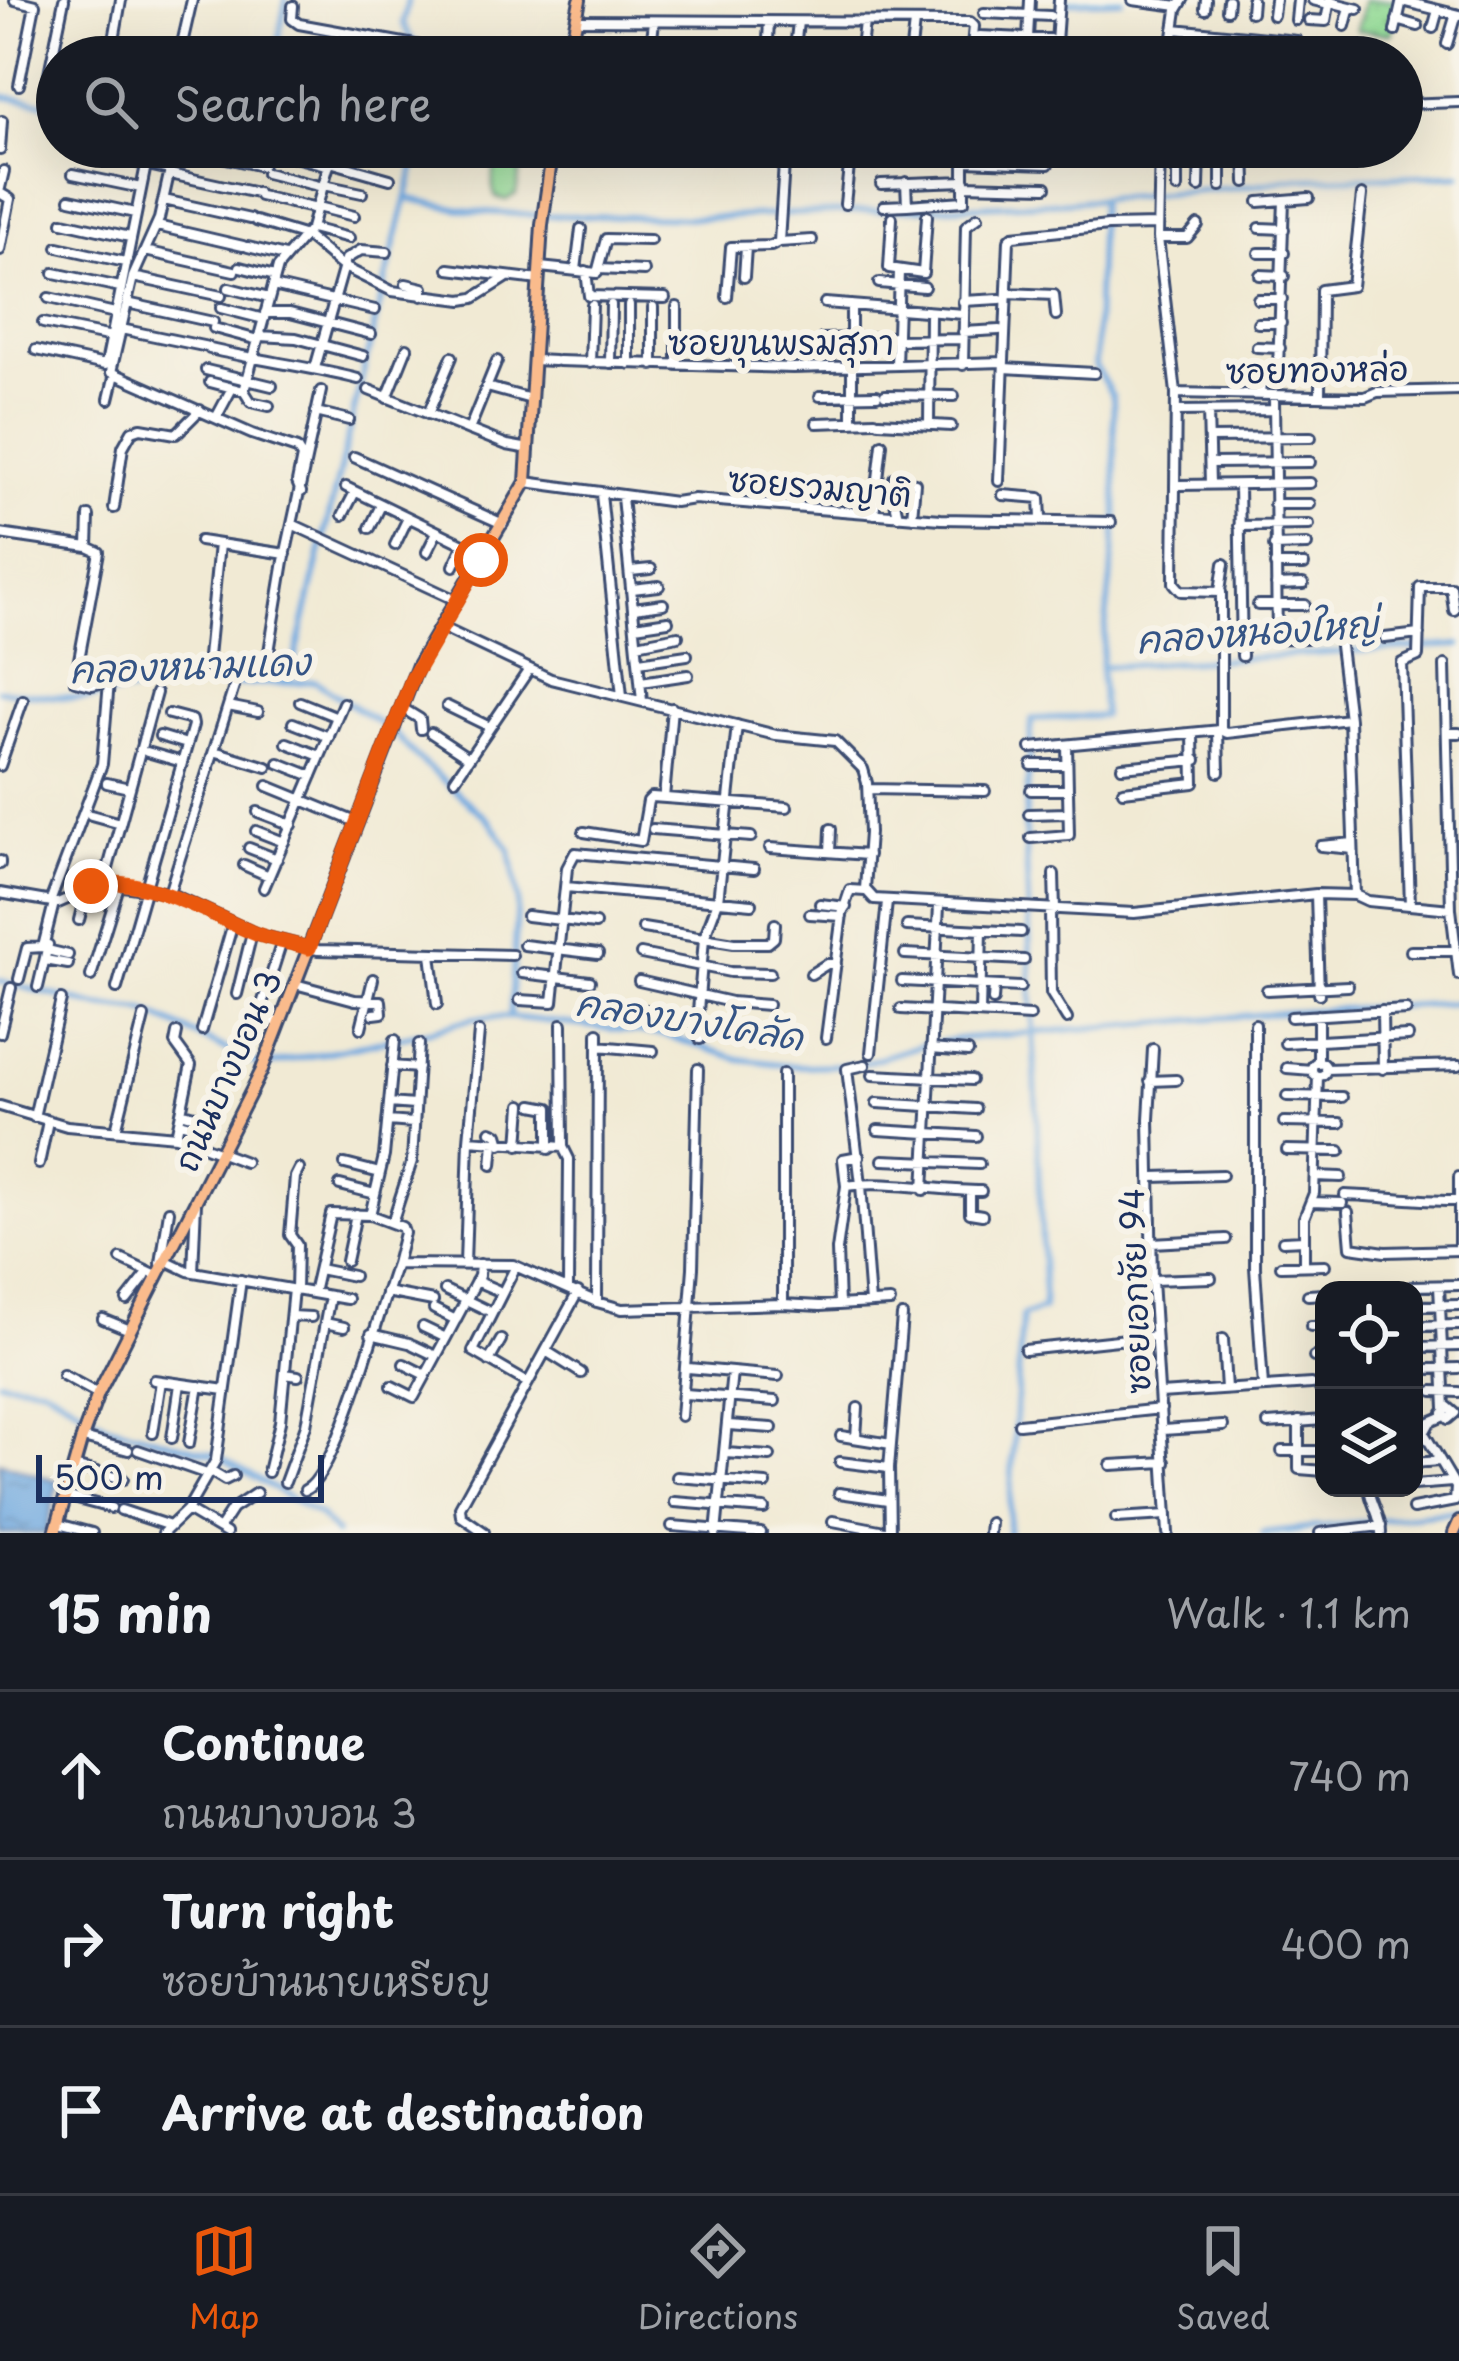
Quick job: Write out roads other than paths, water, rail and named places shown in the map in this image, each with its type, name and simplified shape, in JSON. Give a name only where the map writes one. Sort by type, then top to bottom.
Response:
[{"type":"main road","points":[[574,36],[580,0]]},
{"type":"main road","name":"ถนนบางบอน 3","points":[[56,1528],[88,1420],[130,1330],[141,1293],[196,1201],[261,1072],[400,707],[441,626],[526,482],[550,168]]},
{"type":"street","points":[[19,0],[35,4],[19,86]]},
{"type":"street","points":[[57,36],[64,0]]},
{"type":"street","points":[[112,36],[121,0]]},
{"type":"street","points":[[183,36],[191,0]]},
{"type":"street","points":[[1028,36],[1030,0]]},
{"type":"street","points":[[1056,36],[1059,0]]},
{"type":"street","points":[[1133,0],[1181,3],[1173,36]]},
{"type":"street","points":[[1251,12],[1252,0]]},
{"type":"street","points":[[1273,15],[1275,0]]},
{"type":"street","points":[[1296,20],[1298,0]]},
{"type":"street","points":[[1313,0],[1354,8],[1345,26]]},
{"type":"street","points":[[1395,32],[1402,0],[1457,15],[1448,44]]},
{"type":"street","points":[[1309,20],[1326,21],[1330,2]]},
{"type":"street","points":[[293,5],[293,22],[361,36]]},
{"type":"street","points":[[1433,28],[1438,10]]},
{"type":"street","points":[[984,13],[1050,16]]},
{"type":"street","points":[[577,20],[972,22],[972,36]]},
{"type":"street","points":[[1397,20],[1418,26]]},
{"type":"street","points":[[652,36],[654,21]]},
{"type":"street","points":[[768,36],[769,22]]},
{"type":"street","points":[[796,36],[797,22]]},
{"type":"street","points":[[862,36],[864,22]]},
{"type":"street","points":[[912,36],[914,22]]},
{"type":"street","points":[[1174,29],[1246,36]]},
{"type":"street","points":[[1423,103],[1459,102]]},
{"type":"street","points":[[0,150],[2,121]]},
{"type":"street","points":[[117,335],[115,313],[145,168]]},
{"type":"street","points":[[156,168],[354,216]]},
{"type":"street","points":[[109,399],[117,335],[134,278],[157,226],[171,168]]},
{"type":"street","points":[[256,168],[362,193]]},
{"type":"street","points":[[269,406],[250,402],[244,391],[252,359],[274,281],[285,256],[309,232],[329,168]]},
{"type":"street","points":[[347,168],[390,178]]},
{"type":"street","points":[[779,242],[784,168]]},
{"type":"street","points":[[845,204],[849,168]]},
{"type":"street","points":[[884,206],[964,201],[965,168]]},
{"type":"street","points":[[1159,168],[1158,238],[1177,411],[1175,587],[1220,591]]},
{"type":"street","points":[[1176,168],[1177,188]]},
{"type":"street","points":[[1199,187],[1200,168]]},
{"type":"street","points":[[1221,168],[1221,186]]},
{"type":"street","points":[[1246,168],[1246,182]]},
{"type":"street","points":[[0,250],[10,199],[0,191],[4,171]]},
{"type":"street","points":[[73,174],[141,188]]},
{"type":"street","points":[[906,182],[907,205]]},
{"type":"street","points":[[881,184],[1046,187]]},
{"type":"street","points":[[1320,395],[1321,290],[1352,286],[1362,195]]},
{"type":"street","points":[[1259,202],[1309,198]]},
{"type":"street","points":[[70,199],[135,213]]},
{"type":"street","points":[[163,200],[349,238]]},
{"type":"street","points":[[1260,394],[1260,375],[1277,371],[1280,348],[1284,200]]},
{"type":"street","points":[[892,218],[888,267],[924,273],[928,216]]},
{"type":"street","points":[[963,365],[967,223],[978,217]]},
{"type":"street","points":[[63,223],[130,237]]},
{"type":"street","points":[[999,481],[1003,296],[1011,237],[1158,225]]},
{"type":"street","points":[[1158,238],[1187,238],[1198,225]]},
{"type":"street","points":[[157,226],[285,256]]},
{"type":"street","points":[[1260,228],[1284,229]]},
{"type":"street","points":[[581,229],[581,271],[589,296],[665,298]]},
{"type":"street","points":[[309,232],[342,266],[422,296],[469,299],[506,278]]},
{"type":"street","points":[[449,269],[506,278],[597,273],[606,238],[650,240]]},
{"type":"street","points":[[728,297],[730,249],[812,241]]},
{"type":"street","points":[[58,247],[125,262]]},
{"type":"street","points":[[744,277],[746,247]]},
{"type":"street","points":[[315,368],[342,266],[361,250],[383,251]]},
{"type":"street","points":[[145,251],[237,269],[375,310]]},
{"type":"street","points":[[1259,253],[1284,253]]},
{"type":"street","points":[[599,269],[644,271]]},
{"type":"street","points":[[896,366],[898,271]]},
{"type":"street","points":[[54,273],[120,287]]},
{"type":"street","points":[[1260,275],[1284,276]]},
{"type":"street","points":[[134,278],[269,298]]},
{"type":"street","points":[[879,283],[924,287]]},
{"type":"street","points":[[963,301],[1054,295],[1056,315]]},
{"type":"street","points":[[49,298],[115,313]]},
{"type":"street","points":[[1258,298],[1282,299]]},
{"type":"street","points":[[127,303],[258,338],[321,345],[363,356]]},
{"type":"street","points":[[825,303],[963,314]]},
{"type":"street","points":[[590,363],[592,305]]},
{"type":"street","points":[[610,363],[611,305]]},
{"type":"street","points":[[629,305],[629,364]]},
{"type":"street","points":[[851,305],[852,422]]},
{"type":"street","points":[[653,307],[653,365]]},
{"type":"street","points":[[676,307],[676,365]]},
{"type":"street","points":[[221,308],[264,316],[290,313],[370,334]]},
{"type":"street","points":[[929,425],[930,314]]},
{"type":"street","points":[[43,323],[209,348],[358,379]]},
{"type":"street","points":[[1258,323],[1281,323]]},
{"type":"street","points":[[822,339],[931,339],[999,330]]},
{"type":"street","points":[[1257,347],[1280,348]]},
{"type":"street","points":[[387,398],[407,348]]},
{"type":"street","points":[[36,350],[110,369],[300,451],[296,482],[301,492]]},
{"type":"street","points":[[428,414],[452,356]]},
{"type":"street","name":"ซอยขุนพรมสุภา","points":[[534,360],[653,365],[1004,365],[1094,373]]},
{"type":"street","points":[[469,430],[497,361]]},
{"type":"street","points":[[206,370],[272,386]]},
{"type":"street","points":[[210,382],[244,391]]},
{"type":"street","points":[[487,386],[531,399]]},
{"type":"street","points":[[216,418],[231,390]]},
{"type":"street","points":[[369,390],[507,446],[529,449]]},
{"type":"street","name":"ซอยทองหล่อ","points":[[1176,393],[1365,397],[1377,392],[1459,390]]},
{"type":"street","points":[[267,664],[321,391]]},
{"type":"street","points":[[820,395],[954,396]]},
{"type":"street","points":[[1177,411],[1273,405],[1277,638]]},
{"type":"street","points":[[114,508],[123,448],[132,431],[141,428],[176,434],[200,410]]},
{"type":"street","points":[[1208,411],[1210,484]]},
{"type":"street","points":[[316,412],[349,420]]},
{"type":"street","points":[[817,423],[951,426]]},
{"type":"street","points":[[1209,438],[1311,437]]},
{"type":"street","points":[[873,514],[882,444]]},
{"type":"street","points":[[354,457],[502,524]]},
{"type":"street","points":[[1210,464],[1310,462]]},
{"type":"street","points":[[894,478],[915,483],[912,517]]},
{"type":"street","name":"ซอยรวมญาติ","points":[[526,482],[622,497],[912,517],[1112,522]]},
{"type":"street","points":[[1180,485],[1310,483]]},
{"type":"street","points":[[1239,485],[1242,656]]},
{"type":"street","points":[[343,514],[350,490],[484,554]]},
{"type":"street","points":[[601,494],[622,696]]},
{"type":"street","points":[[1003,495],[1040,498],[1041,519]]},
{"type":"street","points":[[622,497],[642,701]]},
{"type":"street","points":[[894,497],[898,516]]},
{"type":"street","points":[[1274,504],[1310,504]]},
{"type":"street","points":[[370,528],[381,505]]},
{"type":"street","points":[[88,547],[89,517]]},
{"type":"street","points":[[395,544],[408,518]]},
{"type":"street","points":[[294,525],[456,600]]},
{"type":"street","points":[[1239,526],[1309,525]]},
{"type":"street","points":[[427,552],[437,532]]},
{"type":"street","points":[[0,533],[97,549],[100,556],[75,681],[92,686],[109,683],[100,774],[54,903],[44,947],[26,950],[19,979]]},
{"type":"street","points":[[200,541],[286,554]]},
{"type":"street","points":[[207,667],[219,544]]},
{"type":"street","points":[[454,566],[464,544]]},
{"type":"street","points":[[1274,546],[1307,545]]},
{"type":"street","points":[[628,553],[645,551]]},
{"type":"street","points":[[1219,772],[1224,564]]},
{"type":"street","points":[[1275,566],[1304,565]]},
{"type":"street","points":[[630,571],[651,568]]},
{"type":"street","points":[[1276,585],[1303,584]]},
{"type":"street","points":[[632,589],[658,586]]},
{"type":"street","points":[[1410,904],[1401,665],[1417,659],[1420,587],[1452,587],[1454,610]]},
{"type":"street","points":[[634,608],[663,604]]},
{"type":"street","points":[[1258,605],[1305,605]]},
{"type":"street","points":[[635,626],[668,622]]},
{"type":"street","points":[[441,626],[528,670],[776,735],[835,741],[863,769],[868,789],[865,891],[869,897],[887,902],[1134,913],[1316,894],[1451,909]]},
{"type":"street","points":[[637,644],[678,636]]},
{"type":"street","points":[[1248,639],[1307,638]]},
{"type":"street","points":[[1385,638],[1419,642]]},
{"type":"street","points":[[1341,651],[1354,895]]},
{"type":"street","points":[[639,662],[687,655]]},
{"type":"street","points":[[1445,665],[1454,838],[1451,909],[1459,975]]},
{"type":"street","points":[[455,778],[528,670]]},
{"type":"street","points":[[641,682],[688,675]]},
{"type":"street","points":[[170,892],[234,687]]},
{"type":"street","points":[[104,883],[156,693]]},
{"type":"street","points":[[0,766],[23,700]]},
{"type":"street","points":[[300,702],[337,717]]},
{"type":"street","points":[[264,888],[343,703]]},
{"type":"street","points":[[228,706],[258,712]]},
{"type":"street","points":[[447,706],[490,727]]},
{"type":"street","points":[[400,707],[421,718],[426,731],[469,758]]},
{"type":"street","points":[[664,798],[672,709]]},
{"type":"street","points":[[117,988],[194,722],[169,715]]},
{"type":"street","points":[[1031,748],[1348,718]]},
{"type":"street","points":[[293,722],[329,737]]},
{"type":"street","points":[[700,1039],[704,938],[718,901],[737,725]]},
{"type":"street","points":[[1447,733],[1459,733]]},
{"type":"street","points":[[1124,791],[1191,784],[1191,734]]},
{"type":"street","points":[[160,736],[187,744]]},
{"type":"street","points":[[287,743],[320,756]]},
{"type":"street","points":[[1031,838],[1067,838],[1066,745]]},
{"type":"street","points":[[214,751],[268,767]]},
{"type":"street","points":[[147,752],[182,762]]},
{"type":"street","points":[[1122,767],[1193,760]]},
{"type":"street","points":[[279,763],[312,776]]},
{"type":"street","points":[[1032,765],[1067,765]]},
{"type":"street","points":[[107,782],[129,788]]},
{"type":"street","points":[[268,786],[356,822]]},
{"type":"street","points":[[868,789],[985,791]]},
{"type":"street","points":[[1031,790],[1068,790]]},
{"type":"street","points":[[584,832],[641,841],[648,801],[664,798],[787,807]]},
{"type":"street","points":[[258,812],[292,825]]},
{"type":"street","points":[[1029,814],[1068,813]]},
{"type":"street","points":[[92,815],[120,823]]},
{"type":"street","points":[[653,829],[751,837]]},
{"type":"street","points":[[256,830],[284,842]]},
{"type":"street","points":[[830,852],[831,830]]},
{"type":"street","points":[[249,848],[277,860]]},
{"type":"street","points":[[770,848],[868,855]]},
{"type":"street","points":[[520,1000],[553,1003],[568,860],[578,852],[754,869]]},
{"type":"street","points":[[244,865],[269,876]]},
{"type":"street","points":[[1054,874],[1051,993],[1067,1019]]},
{"type":"street","points":[[0,893],[54,903],[104,883],[170,892],[252,932],[309,948],[512,955]]},
{"type":"street","points":[[91,976],[118,886]]},
{"type":"street","points":[[566,886],[752,904]]},
{"type":"street","points":[[79,920],[87,887]]},
{"type":"street","points":[[826,1038],[844,912],[850,890],[865,891]]},
{"type":"street","points":[[1316,894],[1319,990]]},
{"type":"street","points":[[871,1053],[887,902]]},
{"type":"street","points":[[38,987],[54,903]]},
{"type":"street","points":[[820,904],[844,912]]},
{"type":"street","points":[[924,1190],[939,905]]},
{"type":"street","points":[[810,914],[844,912]]},
{"type":"street","points":[[527,916],[595,924]]},
{"type":"street","points":[[202,1030],[228,963],[233,923]]},
{"type":"street","points":[[644,928],[768,943],[774,938],[775,924]]},
{"type":"street","points":[[907,926],[1022,932]]},
{"type":"street","points":[[980,1013],[982,930]]},
{"type":"street","points":[[237,994],[252,932]]},
{"type":"street","points":[[1038,937],[1052,936]]},
{"type":"street","points":[[251,1039],[283,941]]},
{"type":"street","points":[[524,946],[598,954]]},
{"type":"street","points":[[1411,951],[1458,956]]},
{"type":"street","points":[[641,954],[770,974]]},
{"type":"street","points":[[905,954],[1024,960]]},
{"type":"street","points":[[46,955],[68,960]]},
{"type":"street","points":[[431,955],[437,1004]]},
{"type":"street","points":[[811,974],[836,964]]},
{"type":"street","points":[[522,973],[590,981]]},
{"type":"street","points":[[361,1028],[373,979]]},
{"type":"street","points":[[639,981],[768,1005]]},
{"type":"street","points":[[902,981],[1020,987]]},
{"type":"street","points":[[295,984],[381,1001],[382,1014],[374,1014]]},
{"type":"street","points":[[993,1000],[994,986]]},
{"type":"street","points":[[1267,990],[1348,986]]},
{"type":"street","points":[[0,1034],[11,988]]},
{"type":"street","points":[[34,1117],[61,1000]]},
{"type":"street","points":[[212,1000],[222,1003]]},
{"type":"street","points":[[635,1007],[720,1032],[764,1034]]},
{"type":"street","points":[[901,1009],[1030,1016]]},
{"type":"street","points":[[1291,1017],[1406,1010]]},
{"type":"street","points":[[1382,1011],[1383,1069]]},
{"type":"street","points":[[258,1014],[280,1023]]},
{"type":"street","points":[[1304,1265],[1304,1218],[1315,1177],[1318,1015]]},
{"type":"street","points":[[116,1130],[144,1017]]},
{"type":"street","points":[[484,1532],[460,1516],[460,1507],[546,1352],[573,1289],[568,1159],[562,1148],[562,1024]]},
{"type":"street","points":[[1255,1024],[1255,1267],[1263,1387]]},
{"type":"street","points":[[465,1264],[479,1032]]},
{"type":"street","points":[[176,1136],[191,1065],[175,1043],[177,1033]]},
{"type":"street","points":[[597,1302],[598,1033]]},
{"type":"street","points":[[1285,1043],[1408,1036]]},
{"type":"street","points":[[370,1215],[388,1121],[394,1040]]},
{"type":"street","points":[[392,1223],[411,1164],[419,1044]]},
{"type":"street","points":[[598,1046],[653,1052]]},
{"type":"street","points":[[931,1048],[968,1052]]},
{"type":"street","name":"ซอยเอกชัย 94","points":[[1153,1049],[1152,1280],[1168,1533]]},
{"type":"street","points":[[865,1064],[847,1069],[870,1303]]},
{"type":"street","points":[[1288,1068],[1459,1065]]},
{"type":"street","points":[[392,1066],[418,1068]]},
{"type":"street","points":[[681,1416],[690,1308],[698,1069]]},
{"type":"street","points":[[783,1074],[783,1304]]},
{"type":"street","points":[[873,1075],[971,1080]]},
{"type":"street","points":[[1150,1081],[1176,1080]]},
{"type":"street","points":[[1287,1096],[1342,1097]]},
{"type":"street","points":[[389,1103],[414,1105]]},
{"type":"street","points":[[877,1103],[974,1109]]},
{"type":"street","points":[[519,1145],[528,1105],[549,1108],[549,1149]]},
{"type":"street","points":[[0,1106],[48,1121],[176,1136],[244,1162]]},
{"type":"street","points":[[180,1117],[201,1123]]},
{"type":"street","points":[[39,1164],[48,1121]]},
{"type":"street","points":[[388,1121],[413,1123]]},
{"type":"street","points":[[1283,1122],[1340,1123]]},
{"type":"street","points":[[878,1130],[976,1136]]},
{"type":"street","points":[[490,1131],[497,1134],[492,1165]]},
{"type":"street","points":[[469,1140],[562,1148]]},
{"type":"street","points":[[1287,1150],[1340,1151]]},
{"type":"street","points":[[839,1305],[837,1250],[846,1186],[844,1157],[859,1156]]},
{"type":"street","points":[[884,1160],[979,1164]]},
{"type":"street","points":[[345,1165],[380,1173]]},
{"type":"street","points":[[268,1472],[287,1396],[297,1245],[290,1235],[299,1169]]},
{"type":"street","points":[[1153,1177],[1222,1175]]},
{"type":"street","points":[[1315,1177],[1341,1177]]},
{"type":"street","points":[[1345,1203],[1351,1247],[1385,1252],[1459,1249],[1459,1177]]},
{"type":"street","points":[[340,1185],[375,1194]]},
{"type":"street","points":[[846,1186],[976,1191],[970,1213],[982,1214]]},
{"type":"street","points":[[1311,1202],[1401,1197],[1414,1203],[1459,1201]]},
{"type":"street","points":[[193,1272],[196,1201]]},
{"type":"street","points":[[158,1270],[170,1211]]},
{"type":"street","points":[[346,1261],[356,1214]]},
{"type":"street","points":[[305,1490],[317,1482],[336,1442],[404,1230],[370,1215],[329,1215],[313,1293]]},
{"type":"street","points":[[1151,1243],[1226,1239]]},
{"type":"street","points":[[1283,1241],[1304,1240]]},
{"type":"street","points":[[122,1259],[158,1270],[347,1299]]},
{"type":"street","points":[[396,1264],[516,1266],[622,1309],[890,1301]]},
{"type":"street","points":[[392,1386],[415,1397],[476,1280],[478,1264]]},
{"type":"street","points":[[1280,1266],[1325,1265]]},
{"type":"street","points":[[516,1266],[473,1350],[529,1383]]},
{"type":"street","points":[[319,1269],[353,1276]]},
{"type":"street","points":[[1152,1280],[1210,1278]]},
{"type":"street","points":[[65,1496],[116,1509],[166,1530],[187,1510],[216,1455],[241,1280]]},
{"type":"street","points":[[476,1280],[496,1290]]},
{"type":"street","points":[[1423,1286],[1459,1286]]},
{"type":"street","points":[[1413,1509],[1453,1504],[1457,1491],[1426,1439],[1426,1425],[1453,1417],[1437,1392],[1439,1286]]},
{"type":"street","points":[[445,1290],[487,1310]]},
{"type":"street","points":[[386,1292],[434,1305],[456,1320]]},
{"type":"street","points":[[128,1300],[141,1293]]},
{"type":"street","points":[[1308,1294],[1315,1294]]},
{"type":"street","points":[[285,1482],[306,1426],[330,1296]]},
{"type":"street","points":[[1423,1306],[1459,1305]]},
{"type":"street","points":[[291,1316],[311,1317]]},
{"type":"street","points":[[833,1520],[890,1532],[889,1468],[902,1316]]},
{"type":"street","points":[[104,1319],[130,1330]]},
{"type":"street","points":[[325,1323],[344,1327]]},
{"type":"street","points":[[1423,1326],[1459,1325]]},
{"type":"street","points":[[423,1327],[446,1338]]},
{"type":"street","points":[[371,1334],[436,1356]]},
{"type":"street","points":[[290,1336],[305,1337]]},
{"type":"street","points":[[1025,1350],[1156,1336]]},
{"type":"street","points":[[1223,1339],[1226,1389]]},
{"type":"street","points":[[489,1361],[501,1340]]},
{"type":"street","points":[[321,1346],[337,1350]]},
{"type":"street","points":[[1423,1347],[1459,1346]]},
{"type":"street","points":[[546,1352],[581,1373]]},
{"type":"street","points":[[287,1354],[302,1357]]},
{"type":"street","points":[[404,1364],[426,1375]]},
{"type":"street","points":[[688,1368],[778,1376]]},
{"type":"street","points":[[1423,1369],[1459,1368]]},
{"type":"street","points":[[717,1531],[731,1372]]},
{"type":"street","points":[[285,1374],[298,1376]]},
{"type":"street","points":[[63,1375],[96,1401]]},
{"type":"street","points":[[153,1433],[158,1380],[225,1390]]},
{"type":"street","points":[[161,1458],[180,1384]]},
{"type":"street","points":[[178,1464],[199,1386]]},
{"type":"street","points":[[1160,1394],[1315,1387]]},
{"type":"street","points":[[1437,1392],[1459,1392]]},
{"type":"street","points":[[685,1394],[775,1401]]},
{"type":"street","points":[[856,1437],[858,1408]]},
{"type":"street","points":[[1019,1424],[1161,1409]]},
{"type":"street","points":[[1268,1424],[1315,1420]]},
{"type":"street","points":[[1299,1421],[1300,1470],[1315,1471]]},
{"type":"street","points":[[728,1425],[772,1428]]},
{"type":"street","points":[[1162,1430],[1222,1426]]},
{"type":"street","points":[[841,1436],[891,1444]]},
{"type":"street","points":[[82,1438],[225,1480],[233,1476]]},
{"type":"street","points":[[1282,1450],[1315,1451]]},
{"type":"street","points":[[724,1453],[770,1456]]},
{"type":"street","points":[[1423,1462],[1439,1461]]},
{"type":"street","points":[[840,1462],[889,1468]]},
{"type":"street","points":[[1111,1466],[1165,1462]]},
{"type":"street","points":[[74,1466],[123,1479]]},
{"type":"street","points":[[676,1477],[766,1484]]},
{"type":"street","points":[[1423,1484],[1452,1482]]},
{"type":"street","points":[[187,1510],[223,1531],[232,1509],[256,1493]]},
{"type":"street","points":[[839,1493],[888,1499]]},
{"type":"street","points":[[675,1502],[764,1509]]},
{"type":"street","points":[[1116,1518],[1167,1515]]},
{"type":"street","points":[[1320,1533],[1381,1525]]},
{"type":"street","points":[[672,1526],[761,1533]]},
{"type":"street","points":[[56,1528],[92,1533]]},
{"type":"water","points":[[0,1462],[58,1482],[46,1533],[0,1533]]},
{"type":"waterway","points":[[279,36],[286,0]]},
{"type":"waterway","points":[[408,0],[403,23],[410,36]]},
{"type":"waterway","points":[[1061,36],[1065,2],[1122,0]]},
{"type":"waterway","points":[[0,96],[36,102]]},
{"type":"waterway","points":[[284,683],[293,669],[415,168]]},
{"type":"waterway","points":[[406,198],[471,211],[701,218],[1067,202],[1291,179],[1459,175]]},
{"type":"waterway","name":"คลองหนองใหญ่","points":[[1100,199],[1095,366],[1113,397],[1117,523],[1101,667],[1459,645]]},
{"type":"waterway","points":[[1008,1533],[1022,1316],[1043,1309],[1044,1297],[1025,824],[1032,719],[1103,716],[1101,667]]},
{"type":"waterway","name":"คลองหนามแดง","points":[[0,690],[83,698],[156,688],[315,681],[394,733],[490,821],[510,850],[518,900],[510,1017]]},
{"type":"waterway","name":"คลองบางโคลัด","points":[[0,981],[97,1006],[145,1011],[261,1066],[473,1018],[510,1017],[664,1035],[739,1059],[797,1066],[850,1065]]},
{"type":"waterway","name":"คลองบางโคลัด","points":[[863,1063],[925,1044],[966,1038],[1459,1003]]},
{"type":"waterway","points":[[0,1381],[42,1386],[108,1425],[217,1455],[320,1516],[336,1533]]},
{"type":"waterway","points":[[1262,1533],[1459,1511]]}]
